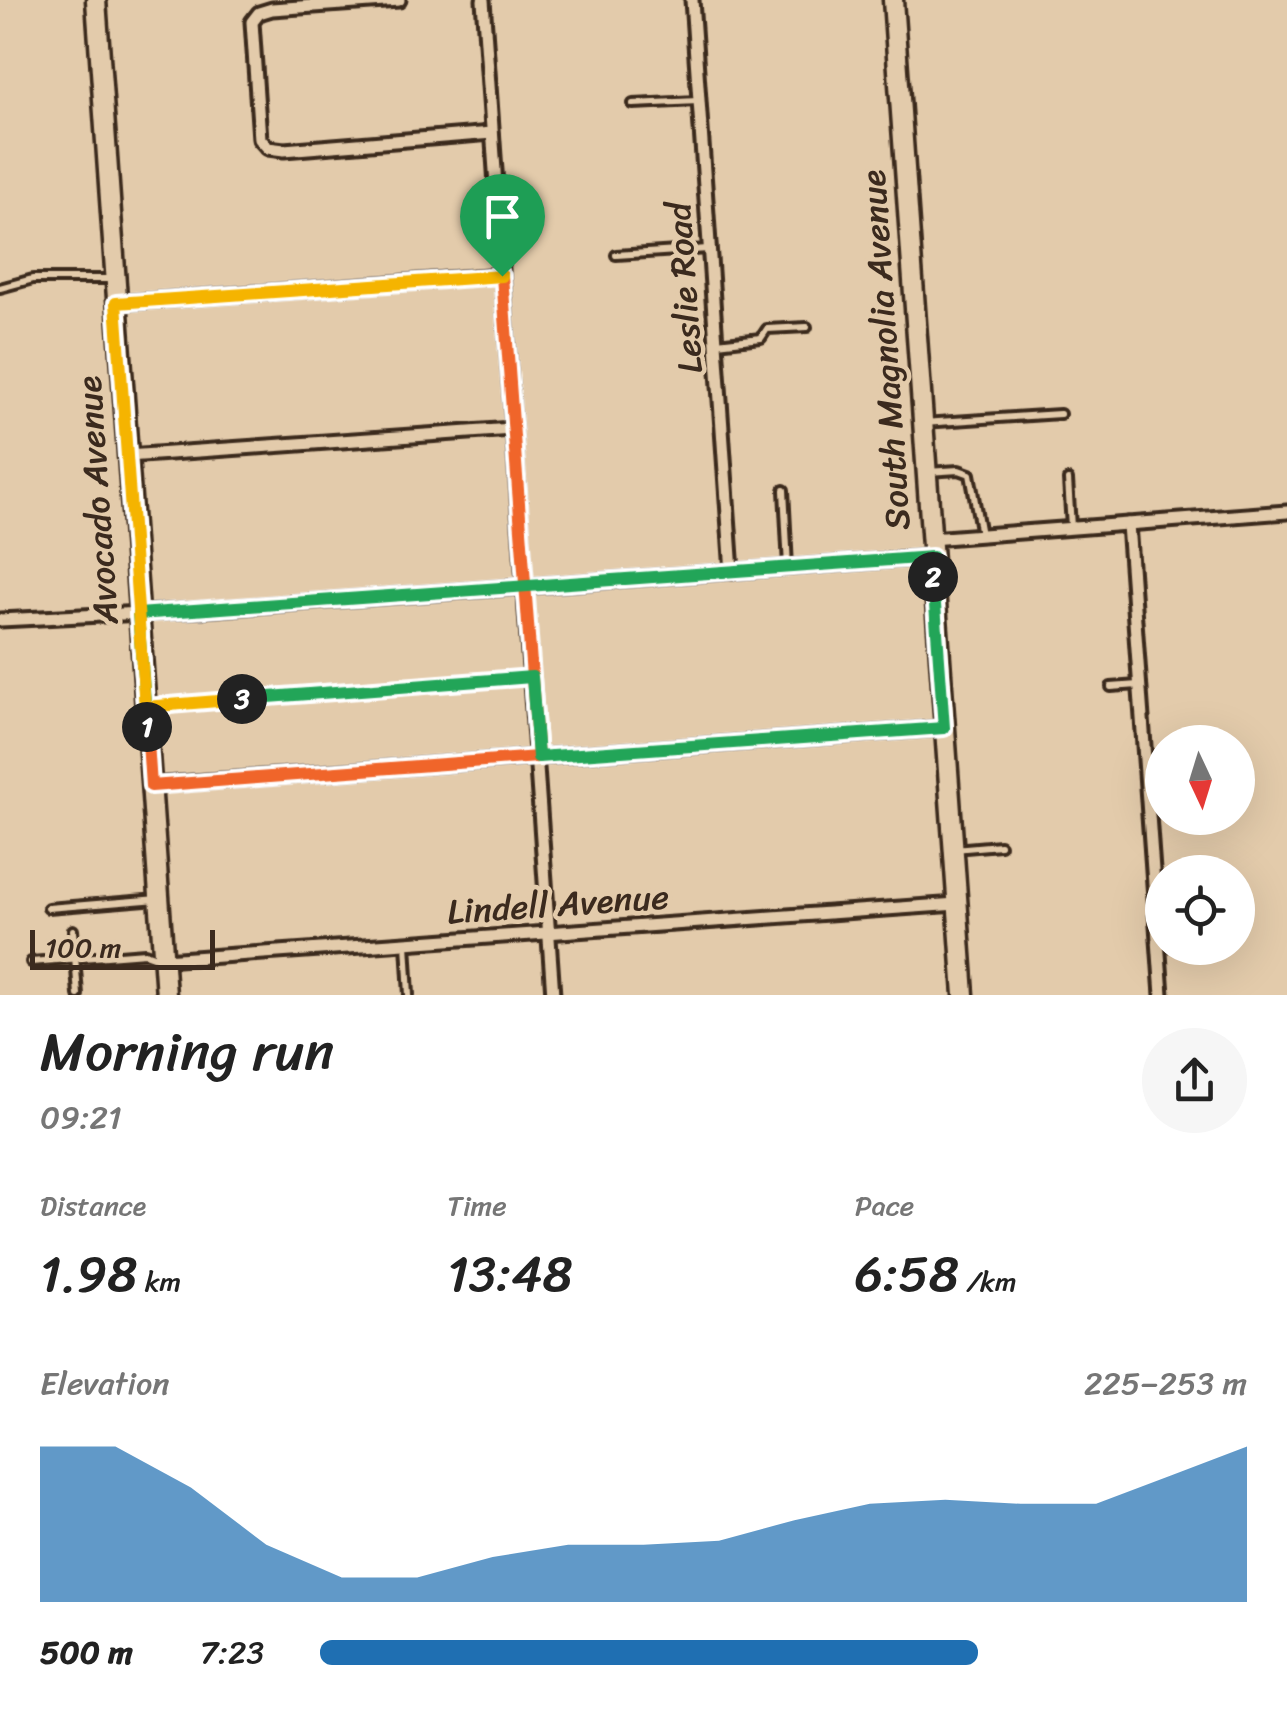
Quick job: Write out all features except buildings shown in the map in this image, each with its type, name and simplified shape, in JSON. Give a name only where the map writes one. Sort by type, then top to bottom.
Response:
[{"type":"main road","name":"Avocado Avenue","points":[[96,0],[166,995]]},
{"type":"main road","name":"South Magnolia Avenue","points":[[892,0],[964,995]]},
{"type":"street","points":[[399,0],[259,13],[252,22],[260,139],[268,148],[284,150],[492,132]]},
{"type":"street","points":[[483,0],[553,995]]},
{"type":"street","name":"Leslie Road","points":[[692,0],[732,572]]},
{"type":"street","points":[[116,303],[502,276]]},
{"type":"street","points":[[127,456],[512,429]]},
{"type":"street","points":[[0,620],[138,614],[788,568],[931,548],[981,535],[1287,512]]},
{"type":"street","points":[[1128,524],[1162,995]]},
{"type":"street","points":[[151,786],[944,728]]},
{"type":"street","name":"Lindell Avenue","points":[[164,960],[957,904]]},
{"type":"lane","points":[[633,104],[699,100]]},
{"type":"lane","points":[[616,255],[709,249]]},
{"type":"lane","points":[[0,288],[34,280],[115,280]]},
{"type":"lane","points":[[716,343],[761,338],[766,329],[807,327]]},
{"type":"lane","points":[[922,423],[1060,414]]},
{"type":"lane","points":[[926,472],[959,470],[970,474],[981,535]]},
{"type":"lane","points":[[1068,480],[1071,528]]},
{"type":"lane","points":[[784,490],[788,568]]},
{"type":"lane","points":[[145,707],[532,677]]},
{"type":"lane","points":[[1111,686],[1138,685]]},
{"type":"lane","points":[[953,849],[1000,846]]},
{"type":"lane","points":[[48,908],[159,899]]},
{"type":"lane","points":[[73,930],[78,995]]},
{"type":"lane","points":[[406,943],[409,995]]},
{"type":"lane","points":[[31,962],[145,953],[164,960]]},
{"type":"route","points":[[502,276],[116,303],[138,614],[145,707],[532,677],[538,757],[944,728],[932,557],[525,588],[138,614],[151,786],[538,757],[532,677],[525,588],[512,429],[502,276]]}]
